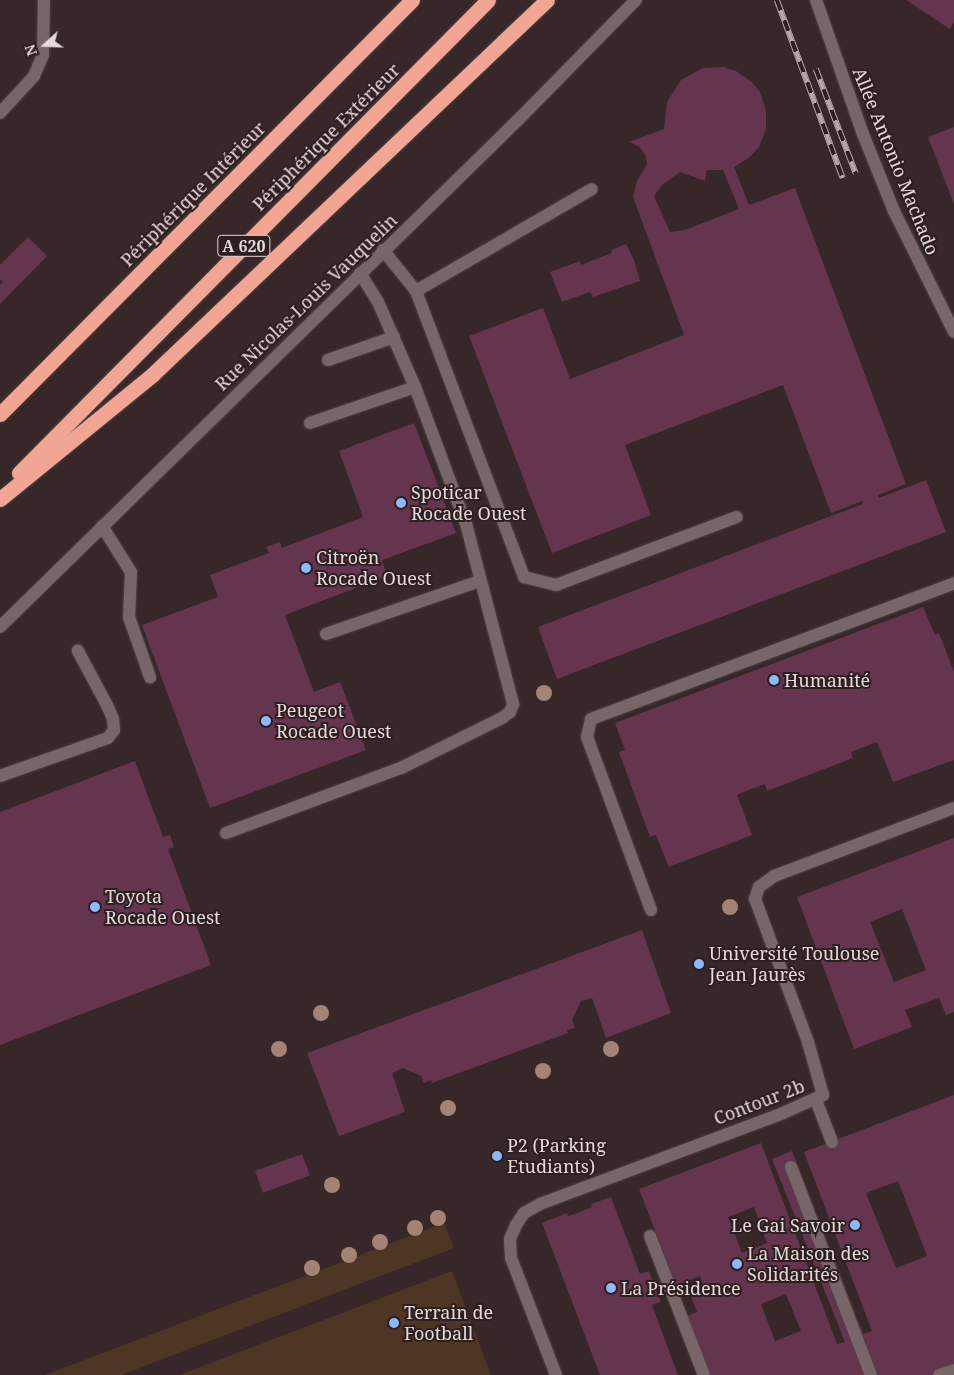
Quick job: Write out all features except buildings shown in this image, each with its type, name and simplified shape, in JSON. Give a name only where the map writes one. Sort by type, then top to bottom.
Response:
[{"type":"highway","points":[[393,19],[395,0]]},
{"type":"highway","name":"Périphérique Intérieur","points":[[0,414],[412,0]]},
{"type":"highway","name":"Périphérique Extérieur","points":[[0,491],[488,0]]},
{"type":"highway","points":[[0,499],[153,374],[334,200],[547,0]]},
{"type":"street","points":[[0,113],[34,76],[43,55],[44,0]]},
{"type":"street","name":"Rue Nicolas-Louis Vauquelin","points":[[0,627],[383,250],[518,120],[636,0]]},
{"type":"street","name":"Allée Antonio Machado","points":[[816,0],[862,134],[894,212],[954,332]]},
{"type":"street","points":[[416,291],[592,189]]},
{"type":"street","points":[[383,250],[416,291],[524,577],[556,585],[737,517]]},
{"type":"street","points":[[226,833],[400,768],[510,712],[513,704],[466,524],[415,387],[394,337],[360,273]]},
{"type":"street","points":[[328,360],[394,337]]},
{"type":"street","points":[[310,424],[415,387]]},
{"type":"street","points":[[102,526],[131,572],[129,617],[150,677]]},
{"type":"street","points":[[326,634],[480,581]]},
{"type":"street","points":[[651,910],[587,737],[591,719],[954,583]]},
{"type":"street","points":[[0,776],[108,738],[114,730],[113,719],[108,707],[78,651]]},
{"type":"street","name":"Contour 2b","points":[[556,1375],[511,1258],[510,1239],[524,1212],[540,1204],[816,1100],[823,1095],[815,1063],[755,899],[759,887],[774,876],[954,808]]},
{"type":"street","points":[[816,1100],[832,1142]]},
{"type":"street","points":[[791,1167],[871,1375]]},
{"type":"street","points":[[650,1236],[671,1281],[704,1375]]},
{"type":"street","points":[[940,1375],[954,1370]]},
{"type":"shaded area","points":[[444,1223],[454,1248],[121,1375],[45,1375]]},
{"type":"shaded area","name":"Terrain de Football","points":[[452,1271],[491,1375],[179,1375]]},
{"type":"railway","points":[[777,0],[843,178]]},
{"type":"railway","points":[[816,69],[856,174]]},
{"type":"place","name":"Spoticar Rocade Ouest","points":[[401,503]]},
{"type":"place","name":"Citroën Rocade Ouest","points":[[306,568]]},
{"type":"place","name":"Humanité","points":[[774,680]]},
{"type":"place","name":"Peugeot Rocade Ouest","points":[[266,721]]},
{"type":"place","name":"Toyota Rocade Ouest","points":[[95,907]]},
{"type":"place","name":"Université Toulouse Jean Jaurès","points":[[699,964]]},
{"type":"place","name":"P2 (Parking Etudiants)","points":[[497,1156]]},
{"type":"place","name":"Le Gai Savoir","points":[[855,1225]]},
{"type":"place","name":"La Maison des Solidarités","points":[[737,1264]]},
{"type":"place","name":"La Présidence","points":[[611,1288]]},
{"type":"place","name":"Terrain de Football","points":[[394,1323]]}]
